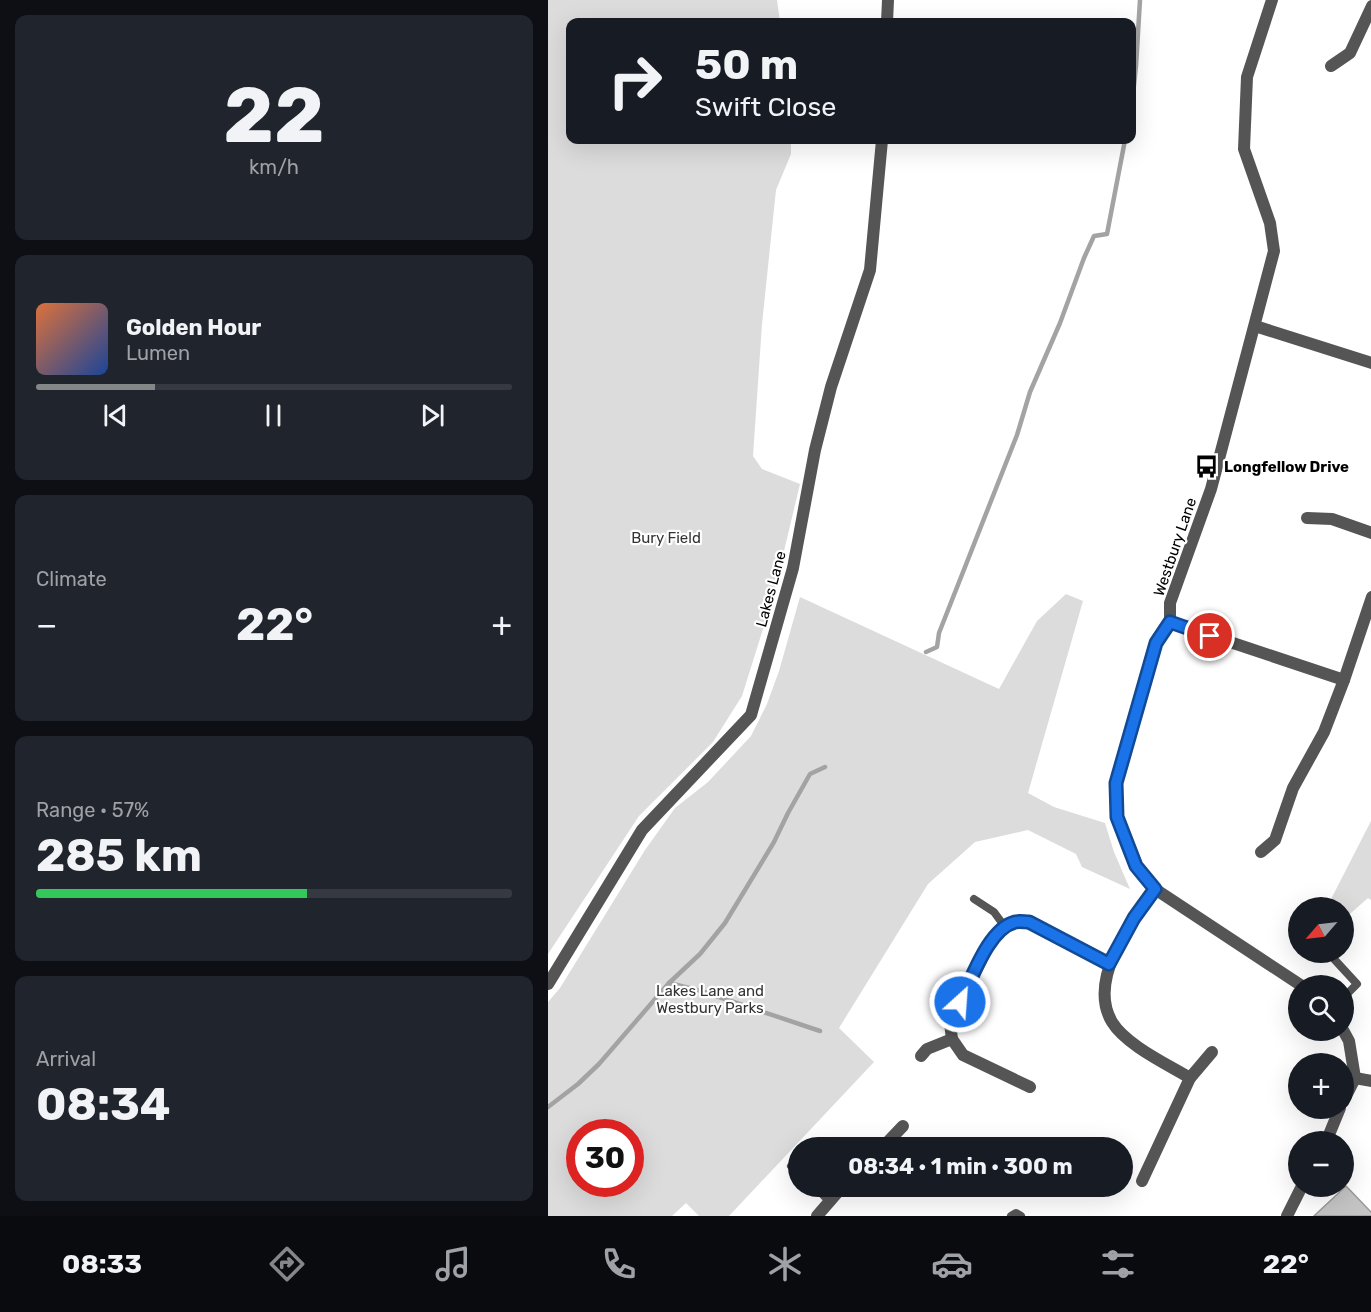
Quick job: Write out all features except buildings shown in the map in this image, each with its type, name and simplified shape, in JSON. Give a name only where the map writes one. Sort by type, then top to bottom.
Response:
[{"type":"street","points":[[887,18],[888,0]]},
{"type":"street","name":"Westbury Lane","points":[[1272,0],[1247,78],[1244,149],[1270,223],[1274,251],[1211,489],[1170,603],[1170,622],[1156,643],[1116,783],[1117,817],[1136,866],[1155,889],[1288,977]]},
{"type":"street","points":[[1331,66],[1350,53],[1372,6]]},
{"type":"street","name":"Lakes Lane","points":[[548,984],[642,830],[751,715],[793,568],[815,450],[831,387],[870,270],[882,144]]},
{"type":"street","points":[[1255,326],[1372,363]]},
{"type":"street","points":[[1307,518],[1332,519],[1372,533]]},
{"type":"street","points":[[1261,852],[1276,840],[1294,788],[1324,732],[1372,597]]},
{"type":"street","points":[[1170,622],[1344,680]]},
{"type":"street","points":[[1155,889],[1134,918],[1109,964],[1105,997],[1107,1010],[1112,1023],[1136,1045],[1190,1078]]},
{"type":"street","points":[[1030,1087],[963,1055],[952,1039],[950,1023],[991,940],[1005,927],[1016,922],[1029,922],[1109,964]]},
{"type":"street","points":[[920,1056],[928,1049],[952,1039]]},
{"type":"street","points":[[1349,1041],[1355,1078],[1372,1081]]},
{"type":"street","points":[[1142,1181],[1190,1078],[1212,1052]]},
{"type":"street","points":[[892,1137],[903,1126]]},
{"type":"street","points":[[817,1216],[833,1197]]},
{"type":"street","points":[[1287,1216],[1296,1197]]},
{"type":"lane","points":[[974,899],[994,912],[1005,927]]},
{"type":"lane","points":[[1338,963],[1349,975]]},
{"type":"lane","points":[[825,1197],[829,1201]]},
{"type":"lane","points":[[1011,1216],[1016,1213],[1021,1216]]},
{"type":"green space","name":"Bury Field","points":[[548,0],[777,0],[779,18],[566,18],[566,144],[791,144],[791,154],[776,190],[762,324],[753,456],[762,469],[800,484],[773,597],[742,696],[713,742],[639,816],[548,954]]},
{"type":"green space","name":"Lakes Lane and Westbury Parks","points":[[1066,594],[1083,601],[1028,793],[1054,807],[1105,823],[1114,852],[1130,889],[1082,867],[1076,854],[1028,830],[975,842],[928,884],[839,1028],[874,1062],[803,1137],[788,1137],[788,1153],[729,1216],[699,1216],[686,1203],[672,1216],[548,1216],[548,1002],[560,988],[645,850],[675,808],[708,782],[751,736],[767,704],[779,671],[800,597],[999,689],[1037,621]]},
{"type":"green space","points":[[1371,821],[1371,900],[1368,898],[1354,910],[1354,897],[1332,897]]},
{"type":"waterway","points":[[1136,66],[1140,0]]},
{"type":"waterway","points":[[926,652],[937,647],[939,633],[1017,435],[1030,392],[1060,323],[1084,258],[1094,236],[1107,234],[1124,144]]},
{"type":"waterway","points":[[548,1107],[599,1064],[669,983],[700,954],[725,923],[774,842],[810,774],[825,767]]},
{"type":"waterway","points":[[669,983],[701,991],[820,1031]]},
{"type":"place","name":"Longfellow Drive","points":[[1206,467]]},
{"type":"route","points":[[960,1002],[991,940],[1005,927],[1016,922],[1029,922],[1109,964],[1134,918],[1155,889],[1136,866],[1117,817],[1116,783],[1156,643],[1170,622],[1210,636]]}]
